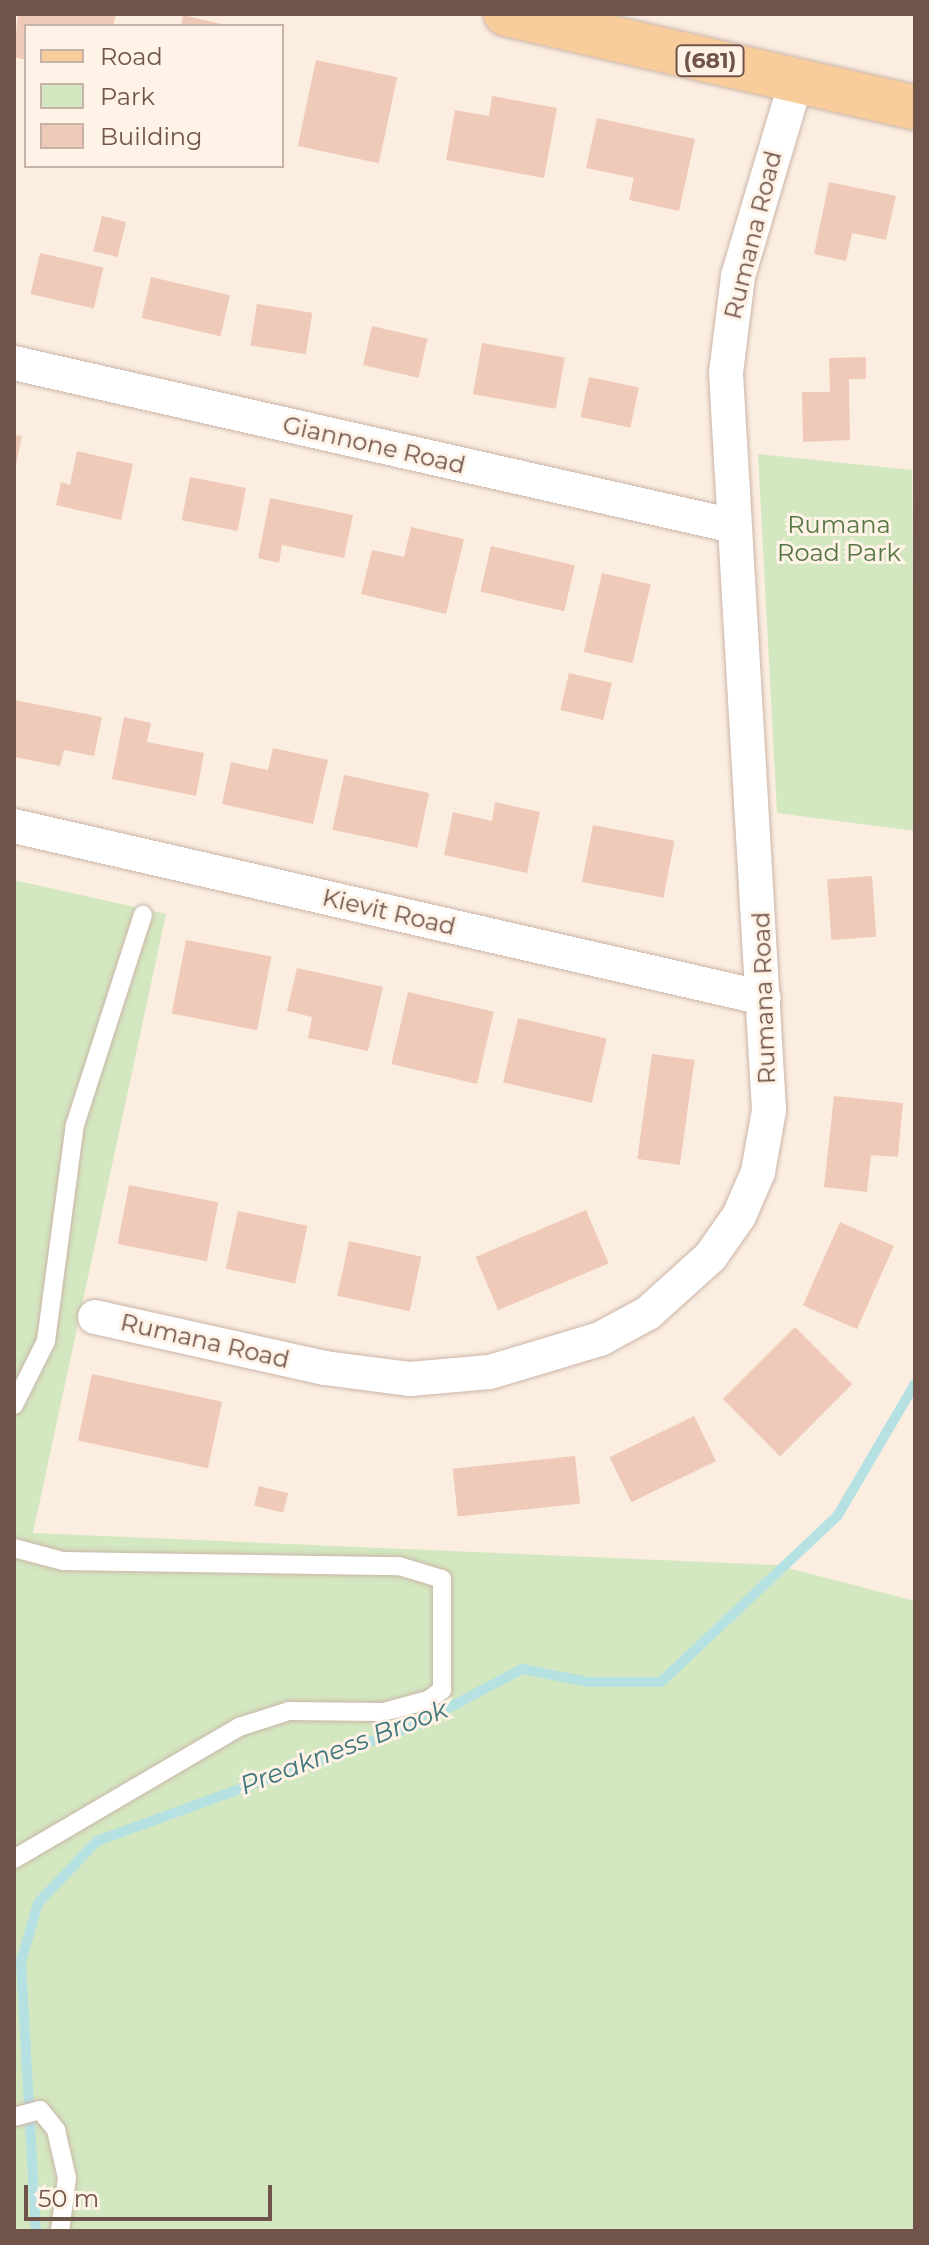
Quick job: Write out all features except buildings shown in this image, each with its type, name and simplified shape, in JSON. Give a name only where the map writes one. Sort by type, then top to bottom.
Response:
[{"type":"main road","name":"(681)","points":[[506,14],[915,108]]},
{"type":"street","name":"Rumana Road","points":[[95,1317],[325,1368],[410,1379],[490,1372],[600,1339],[688,1280],[739,1216],[765,1142],[764,998],[734,526],[730,324],[760,188],[796,81]]},
{"type":"street","name":"Giannone Road","points":[[14,363],[734,526]]},
{"type":"street","name":"Kievit Road","points":[[14,826],[764,998]]},
{"type":"lane","points":[[14,1405],[46,1341],[75,1125],[143,915]]},
{"type":"lane","points":[[14,1548],[63,1561],[428,1570],[442,1579],[442,1690],[428,1700],[383,1712],[289,1711],[239,1727],[14,1859]]},
{"type":"lane","points":[[15,2116],[40,2110],[56,2130],[67,2178],[60,2231]]},
{"type":"green space","name":"Rumana Road Park","points":[[758,454],[912,470],[915,831],[777,813]]},
{"type":"green space","points":[[14,880],[166,914],[33,1533],[776,1565],[915,1601],[915,2231],[14,2231]]},
{"type":"waterway","name":"Preakness Brook","points":[[36,2231],[21,1962],[38,1903],[97,1841],[418,1724],[522,1669],[588,1682],[661,1682],[838,1515],[915,1384]]}]
